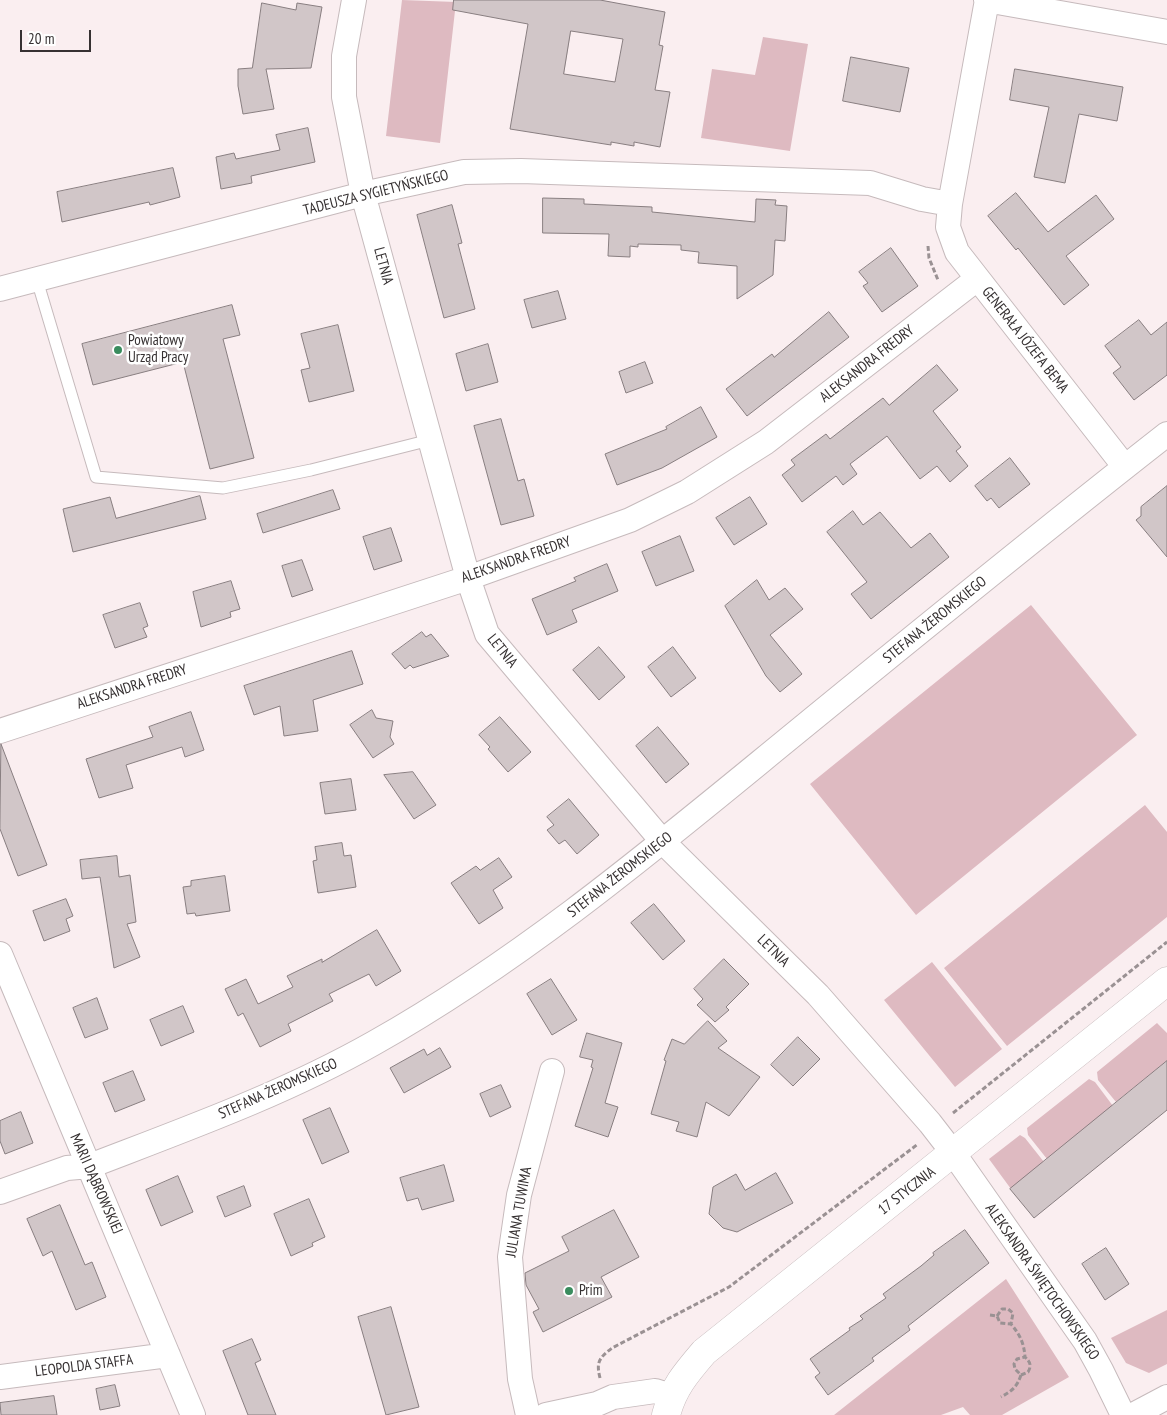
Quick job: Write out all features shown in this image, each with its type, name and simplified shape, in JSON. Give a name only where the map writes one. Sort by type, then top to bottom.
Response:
[{"type":"street","name":"LETNIA","points":[[354,0],[344,56],[344,97],[363,194],[468,578],[487,634],[663,842],[818,996],[930,1123],[954,1154]]},
{"type":"street","points":[[986,0],[1167,32]]},
{"type":"street","name":"GENERAŁA JÓZEFA BEMA","points":[[986,0],[950,204],[948,227],[957,252],[977,279],[1126,467]]},
{"type":"street","name":"TADEUSZA SYGIETYŃSKIEGO","points":[[0,289],[363,194],[464,172],[521,171],[870,183],[922,199],[950,204]]},
{"type":"street","name":"ALEKSANDRA FREDRY","points":[[0,731],[468,578],[630,520],[719,474],[766,442],[977,279]]},
{"type":"street","name":"STEFANA ŻEROMSKIEGO","points":[[0,1192],[67,1168],[90,1166],[320,1073],[377,1042],[546,932],[663,842],[891,654],[1167,434]]},
{"type":"street","name":"MARII DĄBROWSKIEJ","points":[[0,954],[193,1415]]},
{"type":"street","name":"17 STYCZNIA","points":[[668,1405],[686,1374],[704,1352],[954,1154],[1167,981]]},
{"type":"street","name":"JULIANA TUWIMA","points":[[528,1415],[520,1379],[510,1257],[519,1195],[552,1071]]},
{"type":"street","name":"ALEKSANDRA ŚWIĘTOCHOWSKIEGO","points":[[954,1154],[1085,1341],[1102,1370],[1123,1415]]},
{"type":"street","name":"LEOPOLDA STAFFA","points":[[0,1376],[168,1355]]},
{"type":"street","points":[[546,1415],[597,1404],[613,1398],[655,1391],[668,1405]]},
{"type":"street","points":[[1133,1415],[1167,1397]]},
{"type":"lane","points":[[37,280],[96,477],[223,488],[311,470],[430,440]]},
{"type":"path","points":[[960,1107],[1167,942]]},
{"type":"path","points":[[602,1387],[597,1365],[599,1358],[612,1348],[730,1287],[909,1150]]},
{"type":"path","points":[[997,1316],[1002,1309],[1008,1309],[1013,1313],[1011,1324],[1023,1341],[1025,1357],[1030,1362],[1031,1367],[1028,1372],[1021,1375]]},
{"type":"path","points":[[990,1315],[997,1316]]},
{"type":"path","points":[[997,1316],[1000,1323],[1011,1324]]},
{"type":"path","points":[[1021,1375],[1015,1369],[1014,1364],[1017,1359],[1025,1357]]},
{"type":"path","points":[[1001,1397],[1018,1385],[1021,1375]]},
{"type":"shaded area","points":[[402,0],[456,2],[440,143],[386,136]]},
{"type":"shaded area","points":[[763,37],[808,44],[790,151],[701,138],[712,69],[755,75]]},
{"type":"shaded area","points":[[1031,605],[1137,735],[916,915],[810,784]]},
{"type":"shaded area","points":[[1145,805],[1167,832],[1167,917],[1007,1046],[944,968]]},
{"type":"shaded area","points":[[932,962],[1002,1049],[955,1087],[884,1000]]},
{"type":"shaded area","points":[[1157,1023],[1167,1033],[1167,1061],[1116,1102],[1098,1080],[1097,1072]]},
{"type":"shaded area","points":[[1089,1079],[1095,1082],[1113,1106],[1047,1159],[1028,1135],[1027,1128]]},
{"type":"shaded area","points":[[1020,1135],[1025,1138],[1044,1162],[1011,1189],[989,1159]]},
{"type":"shaded area","points":[[1006,1279],[1069,1377],[1002,1415],[970,1415],[963,1407],[941,1415],[834,1415]]},
{"type":"shaded area","points":[[1167,1310],[1167,1364],[1149,1373],[1126,1363],[1111,1338]]},
{"type":"building","points":[[454,0],[600,0],[665,12],[659,45],[663,46],[655,90],[670,92],[660,147],[634,142],[634,146],[611,142],[611,145],[510,129],[528,24],[453,10]],"holes":[[[571,31],[623,39],[615,82],[564,74]]]},
{"type":"building","points":[[262,3],[296,10],[297,3],[322,7],[311,68],[266,69],[274,109],[243,114],[238,86],[238,69],[252,68]]},
{"type":"building","points":[[851,57],[909,68],[900,112],[843,101]]},
{"type":"building","points":[[1015,69],[1123,87],[1117,121],[1079,114],[1065,183],[1034,177],[1049,107],[1010,100]]},
{"type":"building","points":[[308,128],[315,162],[251,176],[252,183],[221,189],[216,157],[234,153],[236,159],[280,150],[276,135]]},
{"type":"building","points":[[173,168],[180,197],[150,205],[149,202],[62,222],[57,192]]},
{"type":"building","points":[[1016,193],[1048,232],[1096,195],[1114,219],[1066,256],[1089,285],[1064,305],[1018,248],[1016,250],[988,216]]},
{"type":"building","points":[[543,198],[584,199],[584,204],[652,207],[652,212],[755,222],[756,199],[776,200],[775,205],[787,206],[785,241],[775,240],[773,275],[737,299],[737,266],[698,263],[699,252],[681,250],[681,245],[638,244],[638,247],[630,246],[630,257],[608,256],[609,234],[543,233]]},
{"type":"building","points":[[452,205],[462,243],[458,244],[475,309],[444,318],[417,215]]},
{"type":"building","points":[[891,248],[918,286],[882,312],[863,286],[868,283],[859,272]]},
{"type":"building","points":[[558,291],[566,319],[532,328],[524,300]]},
{"type":"building","points":[[232,305],[240,335],[223,339],[254,458],[210,469],[183,362],[93,385],[82,344]]},
{"type":"building","points":[[829,312],[849,337],[747,416],[726,389],[772,354],[774,357]]},
{"type":"building","points":[[1139,320],[1151,335],[1167,322],[1167,375],[1134,400],[1113,373],[1121,367],[1105,346]]},
{"type":"building","points":[[338,325],[354,391],[309,402],[301,370],[310,368],[301,334]]},
{"type":"building","points":[[488,344],[498,382],[466,391],[456,354]]},
{"type":"building","points":[[645,362],[653,383],[626,393],[619,372]]},
{"type":"building","points":[[937,365],[958,390],[933,411],[961,447],[956,451],[968,466],[950,482],[937,466],[920,479],[887,436],[850,464],[857,474],[843,485],[836,476],[802,502],[782,475],[795,465],[791,460],[826,434],[830,439],[883,398],[889,405]]},
{"type":"building","points":[[701,407],[717,437],[662,468],[617,485],[605,454],[667,429],[666,427]]},
{"type":"building","points":[[501,419],[518,481],[524,479],[534,516],[501,525],[474,426]]},
{"type":"building","points":[[1010,458],[1030,484],[999,508],[991,498],[987,501],[975,486]]},
{"type":"building","points":[[1167,486],[1167,557],[1136,520],[1141,516],[1141,507]]},
{"type":"building","points":[[333,490],[340,509],[263,533],[257,514]]},
{"type":"building","points":[[200,496],[206,519],[73,552],[63,509],[110,497],[116,518]]},
{"type":"building","points":[[750,497],[767,524],[734,545],[716,518]]},
{"type":"building","points":[[853,511],[863,525],[880,512],[911,548],[930,533],[949,557],[871,619],[851,594],[867,582],[827,532]]},
{"type":"building","points":[[391,528],[402,561],[374,570],[363,537]]},
{"type":"building","points":[[680,536],[694,571],[656,586],[642,552]]},
{"type":"building","points":[[302,560],[313,590],[292,597],[282,566]]},
{"type":"building","points":[[607,564],[618,591],[572,610],[577,622],[547,635],[532,599],[576,581],[574,578]]},
{"type":"building","points":[[757,580],[769,600],[785,588],[803,609],[770,635],[802,674],[780,692],[766,676],[725,606]]},
{"type":"building","points":[[231,581],[240,609],[230,612],[231,617],[201,627],[193,592]]},
{"type":"building","points":[[140,603],[148,626],[143,628],[147,637],[115,648],[103,615]]},
{"type":"building","points":[[422,632],[426,637],[431,634],[449,656],[413,668],[410,665],[405,669],[392,654]]},
{"type":"building","points":[[599,647],[625,677],[599,700],[573,670]]},
{"type":"building","points":[[673,647],[696,678],[671,697],[648,667]]},
{"type":"building","points":[[352,651],[363,684],[313,700],[318,731],[284,736],[280,706],[254,715],[244,686]]},
{"type":"building","points":[[372,710],[376,718],[393,721],[390,737],[394,744],[373,758],[350,725]]},
{"type":"building","points":[[191,712],[204,750],[185,757],[182,747],[126,765],[133,788],[99,798],[86,759],[153,737],[149,727]]},
{"type":"building","points":[[500,717],[531,752],[508,772],[488,749],[490,747],[479,735]]},
{"type":"building","points":[[658,727],[689,764],[666,783],[636,746]]},
{"type":"building","points":[[1,744],[47,865],[18,876],[0,829]]},
{"type":"building","points":[[413,772],[436,805],[414,819],[384,775]]},
{"type":"building","points":[[351,779],[356,810],[325,814],[320,783]]},
{"type":"building","points":[[569,799],[599,835],[577,854],[565,840],[559,844],[547,830],[554,825],[547,817]]},
{"type":"building","points":[[342,843],[344,856],[351,855],[356,887],[318,893],[313,861],[317,860],[315,847]]},
{"type":"building","points":[[117,856],[119,877],[130,875],[136,922],[127,924],[140,957],[114,968],[100,877],[82,879],[80,860]]},
{"type":"building","points":[[499,858],[512,877],[493,890],[503,908],[479,924],[451,883],[476,866],[480,870]]},
{"type":"building","points":[[225,876],[230,911],[196,916],[195,913],[187,914],[183,887],[191,886],[191,881]]},
{"type":"building","points":[[66,899],[73,916],[66,919],[70,931],[44,941],[33,911]]},
{"type":"building","points":[[654,904],[685,941],[663,960],[631,923]]},
{"type":"building","points":[[377,930],[401,971],[376,986],[369,974],[329,994],[333,1001],[288,1024],[291,1031],[260,1047],[243,1013],[238,1016],[225,989],[246,979],[258,1004],[293,987],[287,976],[322,959],[322,962]]},
{"type":"building","points":[[724,959],[749,984],[726,1007],[729,1010],[715,1022],[697,1005],[703,999],[694,989]]},
{"type":"building","points":[[551,979],[577,1020],[552,1035],[527,994]]},
{"type":"building","points":[[97,998],[108,1029],[85,1038],[73,1008]]},
{"type":"building","points":[[183,1006],[194,1032],[161,1046],[150,1020]]},
{"type":"building","points":[[708,1021],[727,1041],[718,1048],[760,1077],[729,1116],[706,1102],[697,1137],[676,1131],[679,1122],[651,1114],[666,1061],[664,1060],[672,1039],[684,1044]]},
{"type":"building","points":[[587,1033],[622,1043],[605,1103],[618,1107],[608,1137],[575,1126],[593,1068],[591,1067],[593,1060],[580,1057]]},
{"type":"building","points":[[798,1037],[820,1059],[793,1086],[771,1065]]},
{"type":"building","points":[[440,1048],[451,1067],[404,1093],[390,1068],[424,1049],[427,1055]]},
{"type":"building","points":[[1167,1061],[1167,1110],[1034,1218],[1010,1189]]},
{"type":"building","points":[[133,1071],[145,1100],[115,1112],[103,1083]]},
{"type":"building","points":[[501,1085],[511,1107],[490,1117],[480,1094]]},
{"type":"building","points":[[330,1108],[349,1152],[322,1164],[303,1120]]},
{"type":"building","points":[[21,1112],[33,1143],[5,1154],[0,1141],[0,1121]]},
{"type":"building","points":[[444,1165],[454,1201],[422,1210],[418,1198],[407,1201],[400,1178]]},
{"type":"building","points":[[776,1173],[793,1203],[737,1232],[723,1228],[709,1214],[713,1187],[736,1174],[745,1190]]},
{"type":"building","points":[[178,1176],[193,1212],[161,1226],[146,1190]]},
{"type":"building","points":[[244,1186],[251,1206],[225,1217],[217,1197]]},
{"type":"building","points":[[309,1199],[325,1237],[312,1243],[313,1246],[291,1256],[274,1214]]},
{"type":"building","points":[[60,1205],[85,1265],[92,1262],[106,1297],[76,1310],[52,1251],[43,1256],[27,1219]]},
{"type":"building","points":[[614,1210],[639,1257],[601,1277],[612,1297],[543,1332],[533,1312],[539,1309],[526,1285],[525,1273],[569,1251],[562,1237]]},
{"type":"building","points":[[965,1230],[989,1263],[908,1326],[910,1330],[872,1358],[874,1361],[828,1395],[815,1377],[820,1373],[810,1359],[850,1330],[849,1328],[863,1319],[860,1316],[886,1298],[883,1294],[921,1266],[934,1255],[933,1253]]},
{"type":"building","points":[[1106,1248],[1129,1284],[1105,1300],[1082,1264]]},
{"type":"building","points":[[391,1307],[419,1407],[386,1415],[358,1317]]},
{"type":"building","points":[[252,1339],[261,1360],[255,1363],[276,1415],[248,1415],[223,1351]]},
{"type":"building","points":[[115,1385],[120,1406],[100,1410],[96,1389]]},
{"type":"building","points":[[54,1396],[57,1415],[1,1415],[0,1403]]},
{"type":"place","name":"Powiatowy Urząd Pracy","points":[[118,350]]},
{"type":"place","name":"Prim","points":[[569,1291]]}]
